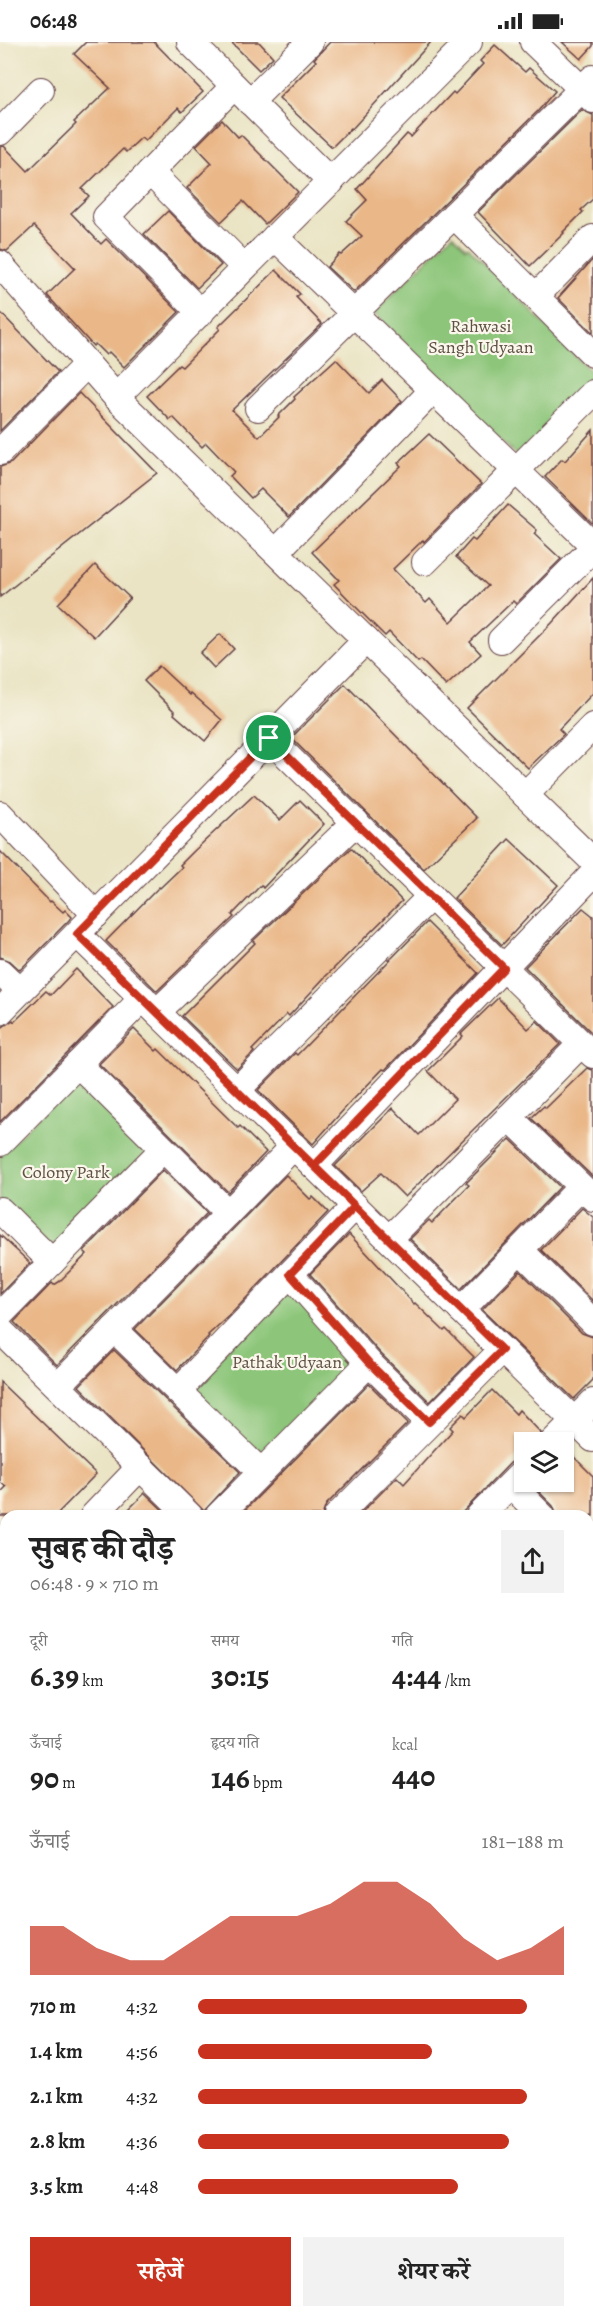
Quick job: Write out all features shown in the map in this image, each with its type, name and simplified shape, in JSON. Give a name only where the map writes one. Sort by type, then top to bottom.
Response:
[{"type":"street","points":[[190,42],[331,182]]},
{"type":"street","points":[[201,312],[106,217],[150,172],[242,94],[310,42]]},
{"type":"street","points":[[116,397],[469,42]]},
{"type":"street","points":[[258,408],[454,215],[589,89],[533,42]]},
{"type":"street","points":[[0,132],[41,90]]},
{"type":"street","points":[[150,172],[244,267]]},
{"type":"street","points":[[454,215],[593,354]]},
{"type":"street","points":[[275,237],[593,546],[501,640]]},
{"type":"street","points":[[536,296],[593,238]]},
{"type":"street","points":[[0,264],[116,397],[593,861]]},
{"type":"street","points":[[0,452],[87,364]]},
{"type":"street","points":[[276,552],[433,390]]},
{"type":"street","points":[[425,562],[593,393]]},
{"type":"street","points":[[0,1012],[366,640]]},
{"type":"street","points":[[525,795],[593,726]]},
{"type":"street","points":[[269,738],[587,1049],[509,1116],[389,1239]]},
{"type":"street","points":[[0,814],[96,915]]},
{"type":"street","points":[[0,1143],[78,1064],[150,1005],[356,822]]},
{"type":"street","points":[[314,1166],[593,874]]},
{"type":"street","points":[[237,1090],[431,896]]},
{"type":"street","points":[[77,934],[593,1439]]},
{"type":"street","points":[[0,972],[20,992]]},
{"type":"street","points":[[78,1064],[228,1213]]},
{"type":"street","points":[[461,1310],[520,1250],[587,1193],[509,1116]]},
{"type":"street","points":[[58,1386],[294,1146]]},
{"type":"street","points":[[0,1315],[164,1149]]},
{"type":"street","points":[[178,1391],[355,1206]]},
{"type":"street","points":[[0,1210],[52,1262]]},
{"type":"street","points":[[520,1250],[593,1322]]},
{"type":"street","points":[[290,1274],[369,1363],[429,1422]]},
{"type":"street","points":[[114,1329],[261,1472]]},
{"type":"street","points":[[0,1330],[184,1510]]},
{"type":"street","points":[[343,1510],[502,1350]]},
{"type":"street","points":[[224,1510],[369,1363]]},
{"type":"street","points":[[563,1432],[593,1402]]},
{"type":"street","points":[[99,1510],[140,1467]]},
{"type":"street","points":[[485,1510],[514,1481]]},
{"type":"street","points":[[527,1492],[538,1510]]},
{"type":"green space","name":"Rahwasi Sangh Udyaan","points":[[453,234],[466,248],[468,246],[593,374],[593,394],[518,457],[374,313]]},
{"type":"green space","name":"Colony Park","points":[[84,1070],[152,1149],[63,1264],[0,1202],[0,1156]]},
{"type":"green space","name":"Pathak Udyaan","points":[[287,1289],[359,1361],[259,1460],[187,1388]]},
{"type":"building","points":[[86,42],[154,42],[203,92],[182,112],[178,108],[145,141],[141,138],[126,152],[123,149],[82,189],[89,196],[71,213],[101,244],[106,239],[179,312],[124,367],[109,352],[106,355],[95,344],[93,346],[47,295],[75,268],[34,226],[7,251],[0,249],[0,147],[4,146],[28,171],[110,88],[74,54]]},
{"type":"building","points":[[231,42],[259,42],[273,57],[259,70]]},
{"type":"building","points":[[330,42],[431,42],[352,129],[332,147],[279,98],[316,61],[314,59]]},
{"type":"building","points":[[562,42],[593,42],[593,46],[581,59]]},
{"type":"building","points":[[495,45],[525,72],[529,68],[555,91],[538,111],[354,292],[327,267],[362,236],[346,221],[367,200],[357,189],[407,134],[411,137],[453,92],[455,94],[483,64],[480,61]]},
{"type":"building","points":[[582,110],[593,115],[593,199],[581,210],[583,212],[564,233],[530,266],[478,212]]},
{"type":"building","points":[[222,120],[238,137],[241,135],[298,192],[265,224],[243,201],[221,222],[187,188],[212,163],[196,146]]},
{"type":"building","points":[[168,211],[221,265],[197,288],[144,234]]},
{"type":"building","points":[[593,259],[593,333],[558,298]]},
{"type":"building","points":[[276,270],[300,294],[296,297],[322,324],[232,410],[259,437],[295,399],[294,397],[336,359],[369,393],[382,380],[402,401],[289,517],[261,489],[251,498],[230,476],[234,472],[206,443],[202,447],[173,417],[170,420],[147,396],[179,365],[182,367],[220,329],[218,327]]},
{"type":"building","points":[[0,312],[58,372],[0,431]]},
{"type":"building","points":[[79,393],[157,473],[0,597],[0,467],[11,463]]},
{"type":"building","points":[[593,430],[593,524],[545,477],[562,459],[565,461]]},
{"type":"building","points":[[429,434],[481,484],[424,542],[423,540],[393,569],[426,603],[430,599],[451,622],[488,586],[456,557],[472,539],[475,541],[508,505],[537,530],[534,534],[561,559],[516,604],[513,601],[470,642],[481,654],[446,686],[421,660],[418,662],[389,632],[385,636],[334,584],[339,580],[312,552],[401,466],[398,463]]},
{"type":"building","points":[[95,565],[130,598],[94,637],[58,604]]},
{"type":"building","points":[[593,578],[593,693],[559,729],[564,734],[528,768],[467,708],[552,623]]},
{"type":"building","points":[[220,634],[234,649],[214,668],[200,653]]},
{"type":"building","points":[[159,666],[190,695],[191,693],[222,720],[205,741],[174,714],[175,712],[144,681]]},
{"type":"building","points":[[345,684],[477,818],[424,869],[291,738]]},
{"type":"building","points":[[254,795],[280,820],[300,800],[324,824],[263,888],[261,885],[232,915],[234,917],[157,991],[106,941],[182,867],[180,865],[195,850]]},
{"type":"building","points":[[509,839],[558,885],[502,945],[454,898]]},
{"type":"building","points":[[351,848],[402,901],[289,1016],[287,1014],[237,1069],[182,1016],[255,943],[253,941],[255,939]]},
{"type":"building","points":[[0,851],[50,902],[63,912],[65,910],[72,917],[20,970],[10,961],[0,957]]},
{"type":"building","points":[[583,908],[593,916],[593,1034],[525,967]]},
{"type":"building","points":[[427,922],[478,973],[385,1070],[383,1069],[347,1106],[313,1144],[258,1090],[295,1053],[297,1055]]},
{"type":"building","points":[[76,969],[113,1007],[0,1122],[0,1029],[13,1020],[14,1022],[46,991],[51,995]]},
{"type":"building","points":[[498,998],[528,1029],[537,1021],[560,1044],[405,1197],[381,1173],[361,1191],[335,1166],[393,1108],[419,1135],[455,1099],[428,1071]]},
{"type":"building","points":[[134,1029],[266,1152],[228,1192],[99,1064]]},
{"type":"building","points":[[587,1068],[593,1070],[593,1177],[531,1118],[544,1106],[546,1108]]},
{"type":"building","points":[[510,1139],[560,1187],[461,1289],[410,1239],[429,1220],[432,1223],[469,1185],[466,1183]]},
{"type":"building","points":[[163,1170],[207,1213],[57,1365],[14,1322],[52,1283],[54,1285],[59,1282],[87,1254],[84,1251]]},
{"type":"building","points":[[286,1175],[310,1199],[313,1197],[328,1212],[177,1370],[135,1329]]},
{"type":"building","points":[[582,1208],[593,1217],[593,1301],[541,1250]]},
{"type":"building","points":[[349,1234],[414,1304],[444,1331],[446,1329],[474,1357],[430,1402],[380,1353],[310,1274]]},
{"type":"building","points":[[0,1235],[30,1263],[0,1294]]},
{"type":"building","points":[[520,1271],[582,1333],[593,1337],[593,1380],[574,1399],[482,1310]]},
{"type":"building","points":[[114,1350],[240,1472],[203,1510],[79,1386]]},
{"type":"building","points":[[0,1382],[96,1474],[61,1510],[0,1510],[0,1493],[6,1487],[0,1482]]},
{"type":"building","points":[[369,1384],[408,1423],[326,1505],[324,1510],[245,1510]]},
{"type":"building","points":[[492,1390],[516,1414],[519,1410],[540,1432],[514,1432],[514,1459],[465,1510],[364,1510],[397,1477],[404,1484],[453,1430],[450,1427],[463,1414],[466,1417]]},
{"type":"building","points":[[574,1457],[593,1476],[593,1510],[555,1510],[539,1492],[574,1492]]},
{"type":"building","points":[[145,1493],[163,1510],[128,1510]]},
{"type":"route","points":[[269,738],[77,934],[355,1206],[290,1274],[369,1363],[429,1422],[502,1350],[314,1166],[504,968],[269,738]]}]
